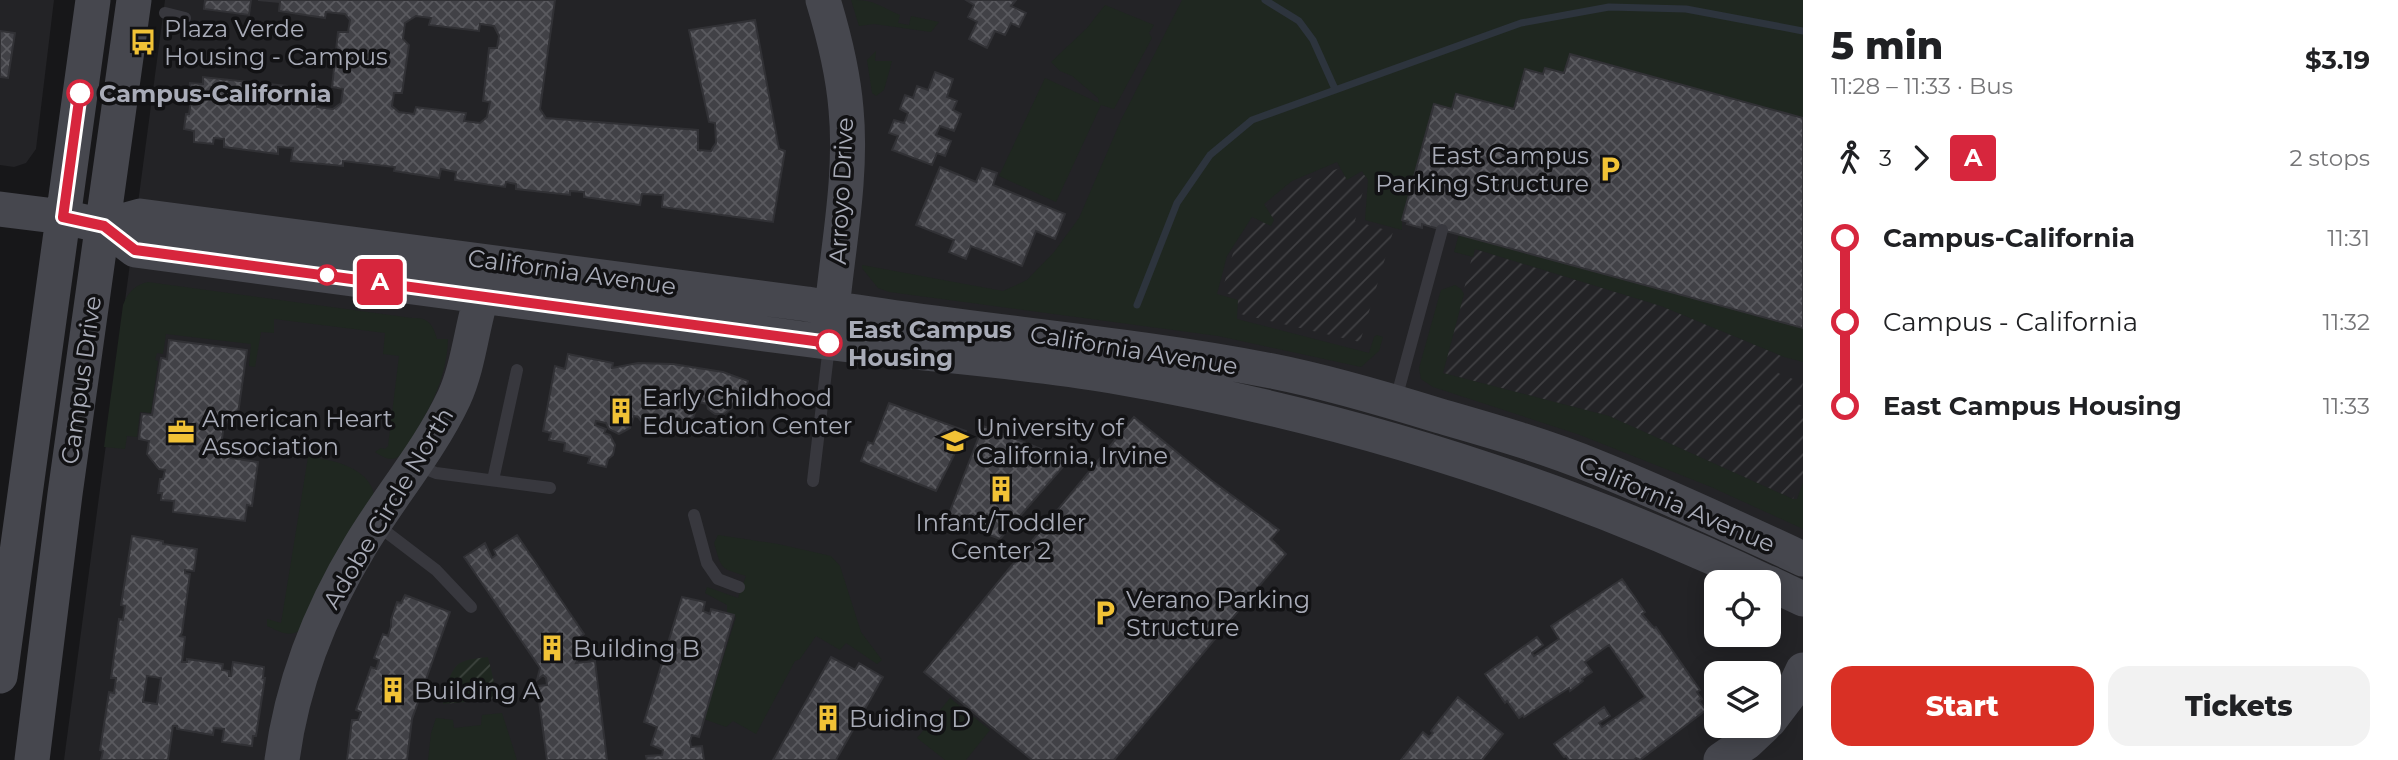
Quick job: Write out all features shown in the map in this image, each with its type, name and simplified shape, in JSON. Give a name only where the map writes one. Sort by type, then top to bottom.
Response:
[{"type":"main road","name":"Campus Drive","points":[[0,676],[93,0]]},
{"type":"main road","name":"Arroyo Drive","points":[[823,0],[837,44],[846,111],[846,172],[829,343]]},
{"type":"main road","name":"Campus Drive","points":[[32,760],[65,494],[104,226],[149,6]]},
{"type":"main road","name":"California Avenue","points":[[0,209],[63,217],[104,226],[135,250],[829,343],[1020,363],[1110,376],[1228,398],[1365,431],[1521,481],[1630,521],[1740,570]]},
{"type":"main road","name":"California Avenue","points":[[104,226],[140,216],[1169,352],[1275,372],[1395,402],[1592,465],[1674,499],[1803,559]]},
{"type":"main road","points":[[482,295],[485,285],[494,281],[604,295],[634,281]]},
{"type":"main road","name":"Adobe Circle North","points":[[282,760],[294,692],[328,604],[375,524],[436,431],[455,395],[482,295]]},
{"type":"main road","name":"California Avenue","points":[[1781,589],[1803,599]]},
{"type":"main road","points":[[1781,705],[1795,687],[1803,670]]},
{"type":"main road","points":[[1721,760],[1751,738]]},
{"type":"lane","points":[[149,6],[185,18]]},
{"type":"lane","points":[[1395,402],[1442,230]]},
{"type":"lane","points":[[813,481],[829,343]]},
{"type":"lane","points":[[493,480],[517,370]]},
{"type":"lane","points":[[414,465],[436,473],[550,488]]},
{"type":"lane","points":[[694,515],[707,563],[718,579],[739,587]]},
{"type":"lane","points":[[375,524],[436,570],[471,607]]},
{"type":"shaded area","points":[[0,0],[54,0],[36,149],[26,163],[14,167],[0,165]]},
{"type":"shaded area","name":"University of California, Irvine","points":[[165,0],[1803,0],[1803,760],[64,760]]},
{"type":"shaded area","points":[[851,0],[872,2],[900,15],[898,23],[909,25],[911,16],[939,22],[931,32],[874,24],[859,26]]},
{"type":"shaded area","points":[[1182,0],[1803,0],[1803,118],[1570,54],[1564,73],[1543,74],[1525,69],[1514,109],[1457,94],[1452,109],[1434,104],[1402,220],[1402,230],[1365,220],[1368,180],[1362,171],[1347,180],[1337,162],[1292,181],[1264,204],[1274,220],[1271,226],[1252,217],[1227,256],[1217,294],[1238,300],[1237,319],[1369,353],[1374,337],[1383,337],[1379,351],[1361,367],[1218,336],[889,292],[878,288],[862,265],[1003,291],[1027,280],[1054,252],[1079,218],[1121,120]]},
{"type":"shaded area","points":[[1105,5],[1154,25],[1149,33],[1152,38],[1114,109],[1101,105],[1056,202],[999,176],[1045,78],[1099,103],[1098,98],[1051,62],[1087,28]]},
{"type":"shaded area","points":[[876,51],[875,61],[892,61],[884,90],[876,96],[872,93],[867,60]]},
{"type":"shaded area","points":[[1340,168],[1367,176],[1355,221],[1393,232],[1360,342],[1232,312],[1238,298],[1222,291],[1233,253],[1259,211],[1296,183]]},
{"type":"shaded area","points":[[1459,234],[1803,328],[1803,362],[1784,357],[1661,306],[1475,249],[1473,257],[1454,252]]},
{"type":"shaded area","points":[[1474,249],[1661,306],[1784,357],[1778,373],[1803,383],[1798,404],[1803,406],[1803,475],[1793,499],[1609,416],[1443,373]]},
{"type":"shaded area","points":[[148,282],[426,320],[434,329],[437,339],[448,339],[445,365],[437,390],[406,448],[396,458],[388,458],[375,452],[388,446],[399,356],[383,354],[385,333],[274,319],[274,333],[261,332],[255,367],[249,366],[251,344],[166,334],[163,354],[157,353],[155,360],[158,361],[151,413],[140,412],[137,437],[127,436],[125,449],[104,447],[123,305],[132,290]]},
{"type":"shaded area","points":[[1455,285],[1464,294],[1443,373],[1609,416],[1793,499],[1797,499],[1803,483],[1803,529],[1711,487],[1580,435],[1433,387],[1421,379],[1419,368],[1441,290]]},
{"type":"shaded area","points":[[308,457],[338,463],[358,472],[371,486],[374,495],[301,629],[289,634],[267,626],[267,619],[281,623]]},
{"type":"shaded area","points":[[718,535],[778,544],[831,556],[840,566],[861,632],[882,660],[877,664],[846,643],[840,650],[816,636],[800,659],[795,661],[756,734],[733,721],[726,727],[704,719],[736,617],[727,612],[727,605],[705,593],[707,587],[738,598],[746,576],[723,567],[714,543]]},
{"type":"shaded area","points":[[488,657],[498,699],[443,704],[448,681],[456,666],[466,661]]},
{"type":"shaded area","points":[[950,698],[990,730],[966,760],[945,760],[917,738]]},
{"type":"shaded area","points":[[502,713],[517,760],[428,760],[431,733],[436,718],[453,720],[454,728],[481,725],[482,715]]},
{"type":"building","points":[[205,0],[251,0],[249,15],[204,9]]},
{"type":"building","points":[[258,0],[555,0],[540,109],[546,118],[698,130],[698,150],[711,151],[716,143],[715,123],[709,122],[689,30],[755,20],[779,149],[785,151],[773,222],[662,207],[663,195],[642,194],[640,205],[584,197],[584,192],[570,191],[570,195],[516,189],[516,184],[506,182],[505,187],[455,180],[456,172],[441,169],[439,178],[394,171],[395,167],[343,161],[343,166],[291,161],[293,148],[278,147],[278,154],[224,147],[224,139],[214,138],[213,144],[194,142],[194,131],[184,129],[191,101],[188,101],[190,83],[203,84],[203,77],[287,86],[287,92],[318,96],[317,107],[333,109],[341,103],[343,89],[332,87],[338,32],[348,32],[350,20],[345,14],[326,12],[325,18],[279,11],[280,2]],"holes":[[[416,16],[431,18],[429,25],[479,31],[480,24],[494,26],[499,36],[497,48],[489,48],[483,101],[490,102],[487,117],[480,123],[464,121],[466,113],[416,107],[414,114],[399,112],[392,106],[394,93],[402,93],[409,45],[403,39],[405,23]]]},
{"type":"building","points":[[966,0],[1016,0],[1011,6],[1026,13],[1019,27],[1011,23],[1005,35],[995,31],[987,48],[969,39],[977,22],[968,17],[974,5]]},
{"type":"building","points":[[0,31],[15,33],[8,78],[0,77]]},
{"type":"building","name":"East Campus Parking Structure","points":[[1570,54],[1803,118],[1803,328],[1422,224],[1422,228],[1407,224],[1408,222],[1402,220],[1434,104],[1452,109],[1456,94],[1514,109],[1525,69],[1543,74],[1545,68],[1564,73]]},
{"type":"building","points":[[935,72],[953,79],[947,97],[957,101],[953,110],[961,114],[954,131],[940,126],[936,135],[951,141],[945,156],[937,153],[932,165],[892,150],[898,136],[889,133],[894,120],[904,123],[908,113],[900,109],[905,95],[913,98],[917,86],[928,90]]},
{"type":"building","points":[[940,167],[976,182],[982,168],[997,173],[993,185],[1065,214],[1055,239],[1036,231],[1022,266],[971,246],[966,259],[949,252],[954,240],[916,225]]},
{"type":"building","name":"American Heart Association","points":[[169,340],[247,350],[238,414],[224,425],[221,445],[231,458],[258,462],[252,506],[247,505],[245,521],[173,512],[174,501],[161,500],[162,493],[158,493],[160,479],[163,479],[165,470],[159,469],[147,454],[149,441],[139,439],[142,414],[152,415],[161,358],[167,359]]},
{"type":"building","name":"Early Childhood Education Center","points":[[568,354],[613,363],[612,368],[638,363],[673,364],[723,372],[748,381],[742,398],[735,397],[732,408],[724,414],[715,414],[708,409],[707,404],[699,402],[693,418],[652,427],[644,425],[634,416],[630,428],[619,434],[609,429],[606,423],[596,421],[595,425],[606,429],[604,433],[610,435],[615,445],[606,467],[588,463],[590,457],[564,451],[565,443],[549,440],[551,433],[543,431],[555,366],[565,369]]},
{"type":"building","points":[[889,403],[966,431],[936,491],[861,461],[868,442],[873,444]]},
{"type":"building","name":"Verano Parking Structure","points":[[1134,417],[1211,480],[1279,530],[1271,539],[1286,554],[1114,760],[1032,760],[924,672]]},
{"type":"building","name":"Infant/Toddler Center 2","points":[[983,426],[1069,460],[1000,539],[947,519]]},
{"type":"building","name":"Building B","points":[[517,535],[584,634],[574,642],[581,654],[576,663],[595,661],[607,760],[547,760],[537,686],[547,685],[546,678],[543,675],[537,680],[540,668],[464,557],[485,543],[492,558],[496,555],[494,550]]},
{"type":"building","points":[[132,536],[197,549],[194,571],[185,570],[185,573],[190,574],[180,636],[185,637],[182,662],[187,662],[187,659],[223,664],[222,670],[229,671],[229,676],[233,662],[264,667],[265,678],[252,746],[222,742],[224,729],[214,728],[213,735],[173,726],[168,760],[101,760],[103,751],[100,750],[109,692],[114,693],[116,678],[111,678],[119,619],[123,620],[125,606],[121,605]],"holes":[[[147,676],[161,678],[157,704],[143,702]]]},
{"type":"building","points":[[1622,579],[1645,612],[1642,614],[1656,627],[1700,690],[1697,692],[1702,699],[1699,701],[1704,712],[1640,760],[1569,760],[1554,744],[1604,707],[1610,716],[1599,723],[1602,727],[1645,697],[1609,645],[1585,662],[1592,672],[1582,679],[1583,681],[1570,691],[1569,688],[1519,718],[1485,674],[1537,637],[1543,645],[1532,653],[1534,656],[1559,639],[1551,626]]},
{"type":"building","name":"Building A","points":[[405,595],[450,612],[412,719],[407,760],[347,760],[352,720],[358,720],[361,712],[356,710],[371,667],[376,669],[379,660],[374,658],[383,634],[388,636],[397,602],[401,603]]},
{"type":"building","points":[[682,597],[705,602],[703,611],[710,614],[711,609],[734,615],[699,737],[692,735],[690,741],[691,747],[702,746],[704,760],[647,760],[646,756],[662,755],[663,750],[651,745],[657,727],[644,722]]},
{"type":"building","name":"Buiding D","points":[[831,657],[855,670],[859,663],[883,677],[836,760],[773,760]]},
{"type":"building","points":[[1458,697],[1503,734],[1482,760],[1401,760],[1423,732],[1429,737],[1433,733],[1431,731]]},
{"type":"waterway","points":[[1265,0],[1299,21],[1313,40],[1335,89]]},
{"type":"waterway","points":[[1137,305],[1177,203],[1210,155],[1252,120],[1521,23],[1609,7],[1686,9],[1803,31]]},
{"type":"bus line","name":"A","points":[[80,93],[63,217],[104,226],[135,250],[829,343]]},
{"type":"place","name":"Plaza Verde Housing - Campus","points":[[143,42]]},
{"type":"place","name":"Campus-California","points":[[80,93]]},
{"type":"place","name":"East Campus Parking Structure","points":[[1610,169]]},
{"type":"place","name":"East Campus Housing","points":[[829,343]]},
{"type":"place","name":"Early Childhood Education Center","points":[[621,411]]},
{"type":"place","name":"American Heart Association","points":[[181,432]]},
{"type":"place","name":"University of California, Irvine","points":[[955,441]]},
{"type":"place","name":"Infant/Toddler Center 2","points":[[1001,489]]},
{"type":"place","name":"Verano Parking Structure","points":[[1105,613]]},
{"type":"place","name":"Building B","points":[[552,648]]},
{"type":"place","name":"Building A","points":[[393,690]]},
{"type":"place","name":"Buiding D","points":[[828,718]]}]
